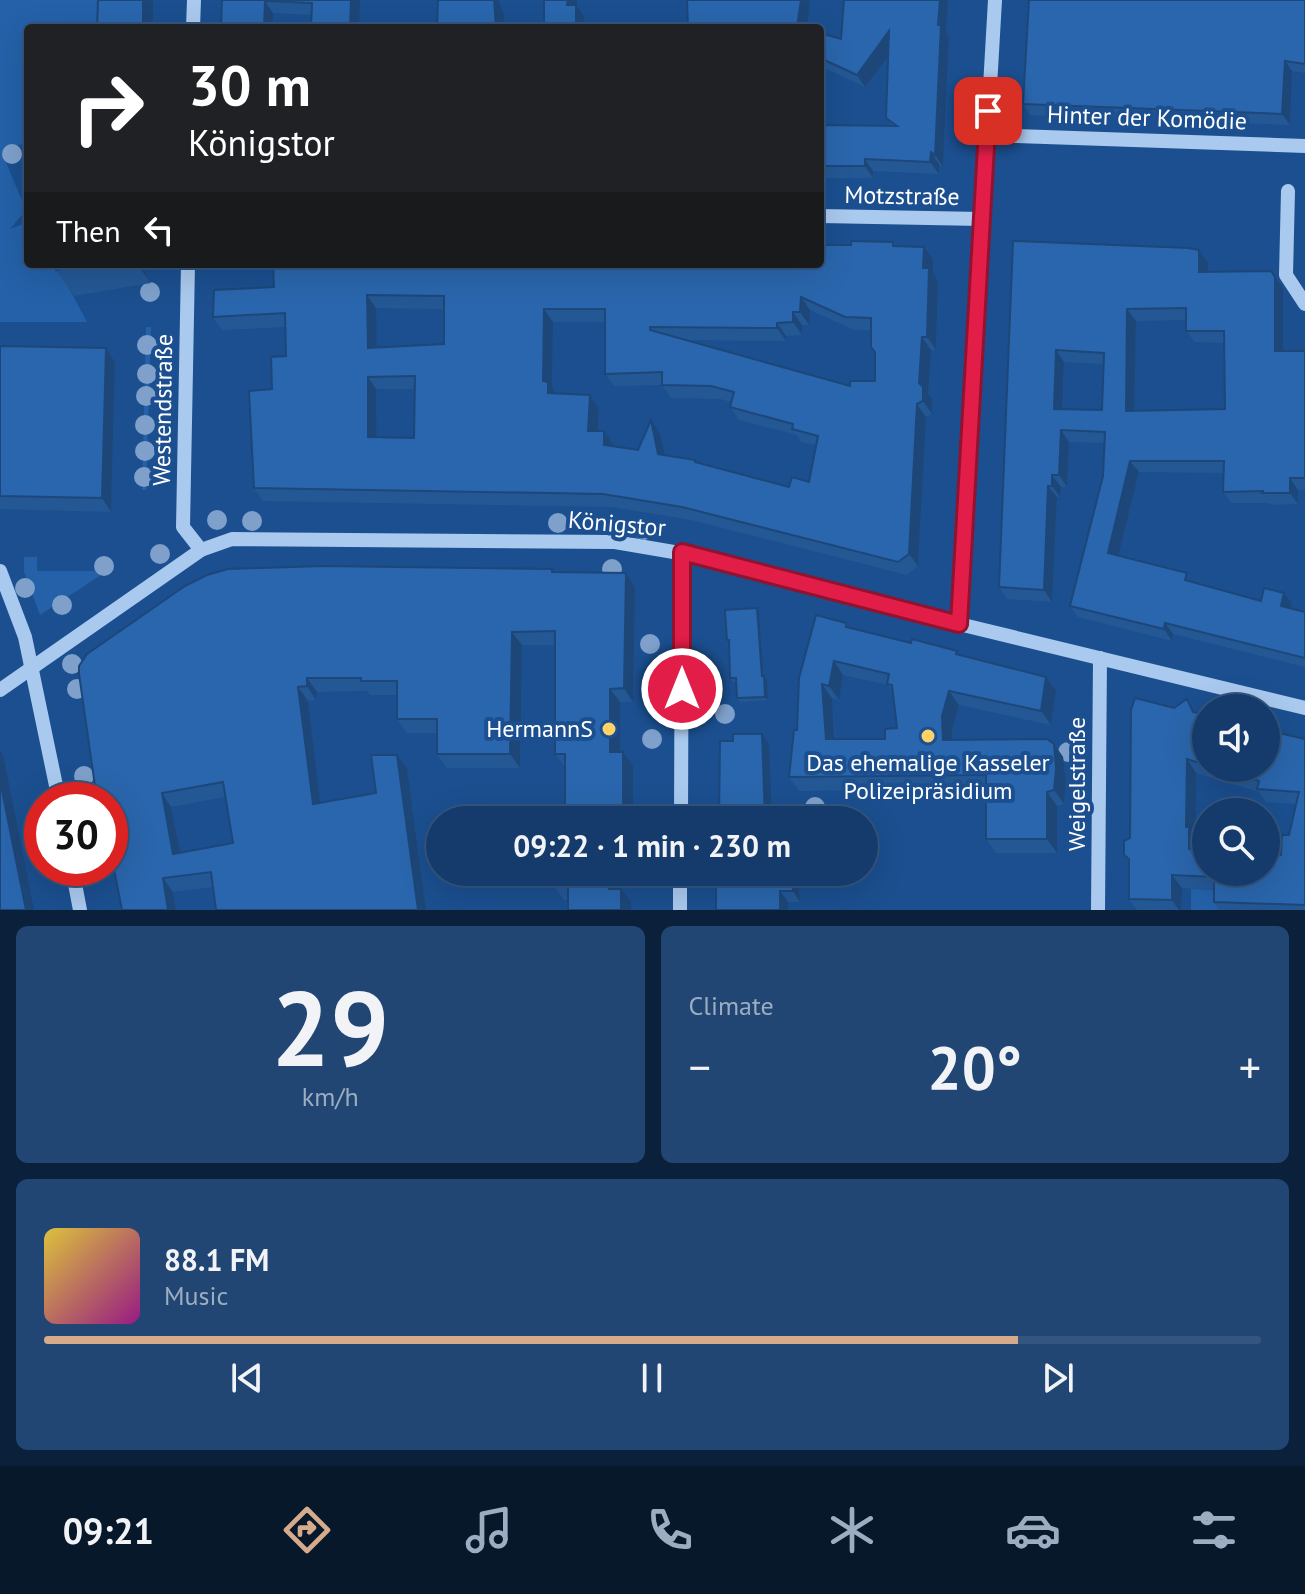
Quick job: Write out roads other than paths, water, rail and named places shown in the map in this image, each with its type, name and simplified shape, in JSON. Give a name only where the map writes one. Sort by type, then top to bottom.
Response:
[{"type":"street","points":[[193,24],[194,0]]},
{"type":"street","points":[[959,624],[995,0]]},
{"type":"street","name":"Hinter der Komödie","points":[[987,135],[1305,146]]},
{"type":"street","points":[[1288,191],[1286,275],[1305,304]]},
{"type":"street","name":"Motzstraße","points":[[824,216],[982,219]]},
{"type":"street","name":"Westendstraße","points":[[188,268],[183,527],[201,550]]},
{"type":"street","name":"Königstor","points":[[0,690],[201,550],[232,539],[603,541],[682,552],[959,624],[1305,708]]},
{"type":"street","points":[[681,806],[682,552]]},
{"type":"street","points":[[0,571],[33,667],[55,782]]},
{"type":"street","name":"Weigelstraße","points":[[1098,910],[1100,658]]},
{"type":"street","points":[[75,886],[80,910]]},
{"type":"street","points":[[680,886],[680,910]]},
{"type":"place","name":"HermannS","points":[[609,729]]},
{"type":"place","name":"Das ehemalige Kasseler Polizeipräsidium","points":[[928,736]]}]
